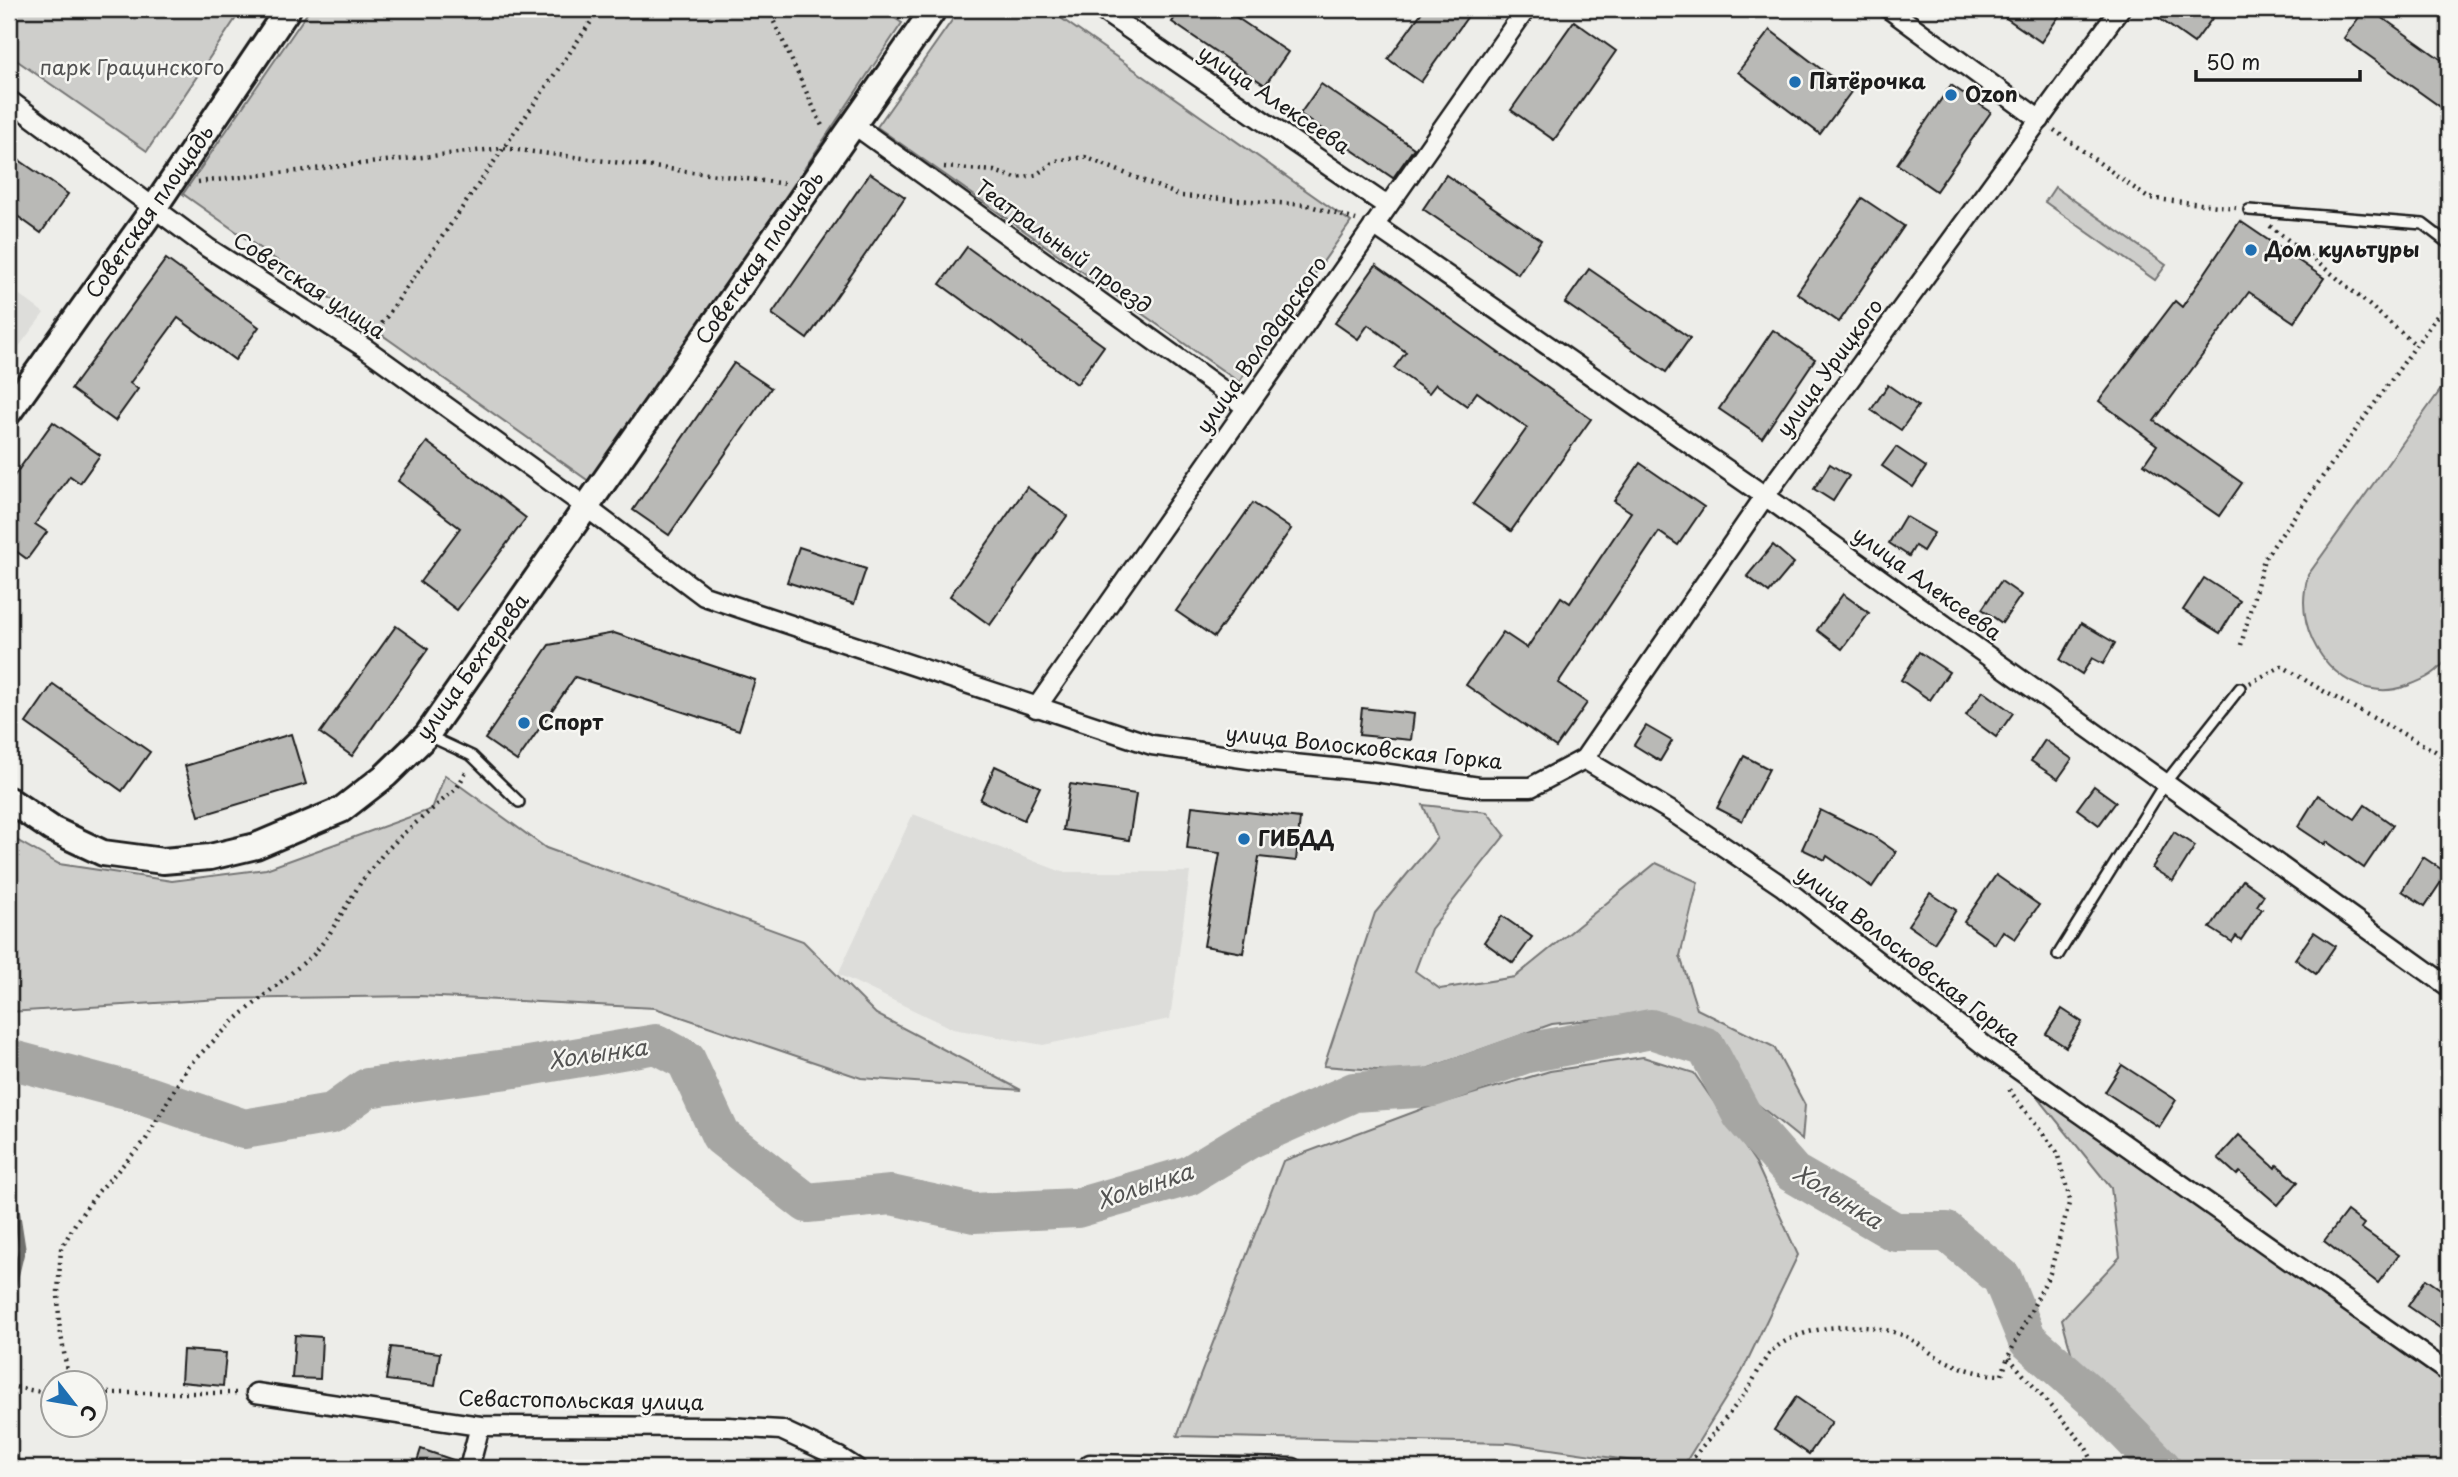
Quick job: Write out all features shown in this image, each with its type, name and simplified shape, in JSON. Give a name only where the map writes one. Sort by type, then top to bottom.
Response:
[{"type":"street","name":"Советская площадь","points":[[9,412],[154,208],[288,9]]},
{"type":"street","name":"Советская площадь","points":[[586,507],[934,9]]},
{"type":"street","name":"улица Алексеева","points":[[1100,9],[1387,206]]},
{"type":"street","name":"улица Володарского","points":[[1036,708],[1526,9]]},
{"type":"street","points":[[1889,9],[2040,120]]},
{"type":"street","name":"улица Урицкого","points":[[1584,759],[1765,496],[2120,9]]},
{"type":"street","name":"Советская улица","points":[[9,100],[208,248],[365,348],[586,507]]},
{"type":"street","name":"Театральный проезд","points":[[853,124],[1246,407]]},
{"type":"street","name":"улица Алексеева","points":[[1374,225],[1765,496],[2449,986]]},
{"type":"street","name":"улица Волосковская Горка","points":[[586,507],[704,596],[1152,745],[1479,787],[1531,788],[1584,759],[1674,813],[1782,886],[1985,1046],[2449,1373]]},
{"type":"street","name":"улица Бехтерева","points":[[9,800],[52,829],[103,853],[163,861],[210,857],[256,846],[341,810],[386,775],[427,735],[586,507]]},
{"type":"street","name":"Севастопольская улица","points":[[256,1393],[480,1426],[728,1427],[781,1430],[839,1457],[856,1468]]},
{"type":"street","points":[[469,1468],[480,1426]]},
{"type":"street","points":[[1087,1468],[1090,1464],[1293,1468]]},
{"type":"lane","points":[[2249,210],[2423,224],[2449,244]]},
{"type":"lane","points":[[2058,956],[2165,783],[2241,688]]},
{"type":"lane","points":[[427,735],[472,756],[519,802]]},
{"type":"path","points":[[768,9],[835,152]]},
{"type":"path","points":[[365,348],[595,16]]},
{"type":"path","points":[[2040,120],[2148,198],[2249,210],[2336,277],[2416,345]]},
{"type":"path","points":[[190,183],[503,148],[796,185]]},
{"type":"path","points":[[914,168],[955,166],[995,171],[1016,178],[1036,175],[1055,161],[1085,158],[1181,196],[1307,205],[1374,225]]},
{"type":"path","points":[[2241,645],[2264,559],[2449,299]]},
{"type":"path","points":[[2241,688],[2282,666],[2449,761]]},
{"type":"path","points":[[67,1368],[59,1322],[58,1292],[61,1249],[76,1222],[98,1192],[145,1141],[188,1066],[219,1035],[313,954],[383,854],[457,788],[472,756]]},
{"type":"path","points":[[1685,1468],[1746,1392],[1774,1349],[1812,1330],[1850,1327],[1878,1329],[1908,1338],[1936,1356],[1968,1369],[2002,1376],[2008,1357],[2050,1273],[2070,1200],[2057,1152],[2002,1081]]},
{"type":"path","points":[[2008,1357],[2085,1446],[2096,1468]]},
{"type":"path","points":[[9,1386],[38,1392]]},
{"type":"path","points":[[108,1393],[256,1393]]},
{"type":"shaded area","points":[[9,287],[44,313],[9,360]]},
{"type":"shaded area","points":[[913,814],[1062,872],[1190,872],[1170,1019],[1043,1045],[953,1029],[838,974]]},
{"type":"green space","name":"парк Грацинского","points":[[9,9],[242,9],[147,151],[9,55]]},
{"type":"green space","points":[[310,9],[584,9],[595,16],[600,9],[881,9],[902,23],[593,484],[183,194]]},
{"type":"green space","points":[[960,9],[1048,9],[1351,222],[1239,382],[877,127]]},
{"type":"green space","points":[[2055,187],[2166,265],[2155,280],[2045,202]]},
{"type":"green space","points":[[2449,378],[2449,656],[2436,671],[2407,686],[2387,690],[2368,688],[2351,682],[2335,671],[2312,640],[2306,622],[2304,602],[2308,575]]},
{"type":"green space","points":[[445,775],[546,848],[803,941],[876,1014],[1021,1090],[861,1078],[655,1008],[420,996],[221,999],[9,1012],[9,836],[59,864],[172,881],[266,869],[432,809]]},
{"type":"green space","points":[[1423,805],[1487,812],[1505,835],[1431,929],[1415,971],[1440,989],[1515,977],[1656,863],[1698,882],[1680,956],[1697,1009],[1774,1047],[1805,1105],[1802,1140],[1746,1095],[1706,1031],[1636,1015],[1552,1024],[1415,1073],[1324,1066],[1375,913],[1437,838]]},
{"type":"green space","points":[[1643,1057],[1694,1073],[1756,1163],[1798,1255],[1742,1372],[1682,1468],[1509,1443],[1177,1436],[1283,1161],[1422,1109],[1550,1071]]},
{"type":"green space","points":[[2015,1069],[2449,1377],[2449,1468],[2167,1468],[2073,1359],[2062,1319],[2120,1257],[2111,1188]]},
{"type":"building","points":[[1181,9],[1224,9],[1288,52],[1265,85],[1172,22]]},
{"type":"building","points":[[1424,9],[1473,9],[1421,82],[1388,59]]},
{"type":"building","points":[[1993,9],[2064,9],[2041,42]]},
{"type":"building","points":[[2146,9],[2219,9],[2194,43]]},
{"type":"building","points":[[2365,9],[2370,9],[2449,65],[2449,113],[2344,38]]},
{"type":"building","points":[[1574,21],[1616,51],[1554,140],[1511,110]]},
{"type":"building","name":"Пятёрочка","points":[[1770,30],[1851,92],[1820,134],[1738,72]]},
{"type":"building","points":[[1321,84],[1414,148],[1393,178],[1300,114]]},
{"type":"building","points":[[1951,85],[1991,112],[1936,191],[1897,164]]},
{"type":"building","points":[[9,153],[68,194],[41,233],[9,210]]},
{"type":"building","points":[[870,173],[905,197],[807,339],[772,314]]},
{"type":"building","points":[[1446,175],[1541,240],[1518,274],[1423,209]]},
{"type":"building","points":[[1862,198],[1904,226],[1839,322],[1797,293]]},
{"type":"building","points":[[2240,221],[2324,278],[2294,322],[2249,292],[2154,421],[2242,483],[2219,516],[2144,464],[2157,445],[2099,401],[2175,301],[2182,307]]},
{"type":"building","points":[[967,247],[1104,346],[1077,384],[940,284]]},
{"type":"building","points":[[166,259],[259,327],[235,360],[178,318],[130,383],[138,389],[115,421],[71,389]]},
{"type":"building","points":[[1376,265],[1591,419],[1511,531],[1473,504],[1527,428],[1477,392],[1467,406],[1436,384],[1429,393],[1394,368],[1406,352],[1368,325],[1358,339],[1335,323]]},
{"type":"building","points":[[1589,269],[1690,338],[1666,372],[1565,303]]},
{"type":"building","points":[[1773,330],[1815,359],[1762,438],[1719,409]]},
{"type":"building","points":[[734,363],[771,388],[669,535],[633,510]]},
{"type":"building","points":[[1888,385],[1918,406],[1901,430],[1871,410]]},
{"type":"building","points":[[53,422],[100,455],[80,483],[70,476],[35,524],[47,532],[27,559],[9,546],[9,483]]},
{"type":"building","points":[[427,442],[526,518],[457,610],[420,582],[460,528],[398,481]]},
{"type":"building","points":[[1896,447],[1926,467],[1913,487],[1882,466]]},
{"type":"building","points":[[1640,463],[1704,507],[1678,545],[1659,532],[1558,683],[1587,703],[1556,747],[1466,685],[1503,632],[1527,648],[1561,597],[1570,603],[1631,512],[1614,501]]},
{"type":"building","points":[[1830,464],[1849,476],[1833,501],[1814,489]]},
{"type":"building","points":[[1027,487],[1067,516],[990,625],[950,596]]},
{"type":"building","points":[[1253,503],[1291,529],[1214,637],[1176,611]]},
{"type":"building","points":[[1905,516],[1934,533],[1923,551],[1915,546],[1909,556],[1889,543]]},
{"type":"building","points":[[1773,545],[1794,563],[1769,593],[1747,576]]},
{"type":"building","points":[[799,547],[866,569],[854,604],[787,582]]},
{"type":"building","points":[[2204,578],[2240,601],[2220,633],[2183,610]]},
{"type":"building","points":[[2001,581],[2021,595],[2002,623],[1982,609]]},
{"type":"building","points":[[1843,594],[1869,613],[1842,649],[1817,630]]},
{"type":"building","points":[[2081,623],[2115,643],[2103,664],[2092,658],[2082,674],[2060,660]]},
{"type":"building","points":[[396,626],[428,649],[352,756],[320,733]]},
{"type":"building","points":[[614,633],[755,680],[739,730],[575,677],[517,761],[485,739],[549,645]]},
{"type":"building","points":[[1919,652],[1949,672],[1930,700],[1901,680]]},
{"type":"building","points":[[53,684],[150,752],[122,791],[26,723]]},
{"type":"building","points":[[1983,691],[2013,713],[1996,737],[1966,715]]},
{"type":"building","points":[[1362,708],[1414,714],[1411,740],[1359,735]]},
{"type":"building","points":[[1646,726],[1672,741],[1660,761],[1634,745]]},
{"type":"building","points":[[291,734],[306,784],[199,816],[185,766]]},
{"type":"building","points":[[2045,740],[2072,759],[2058,779],[2031,761]]},
{"type":"building","points":[[1744,756],[1769,769],[1742,821],[1717,808]]},
{"type":"building","points":[[995,766],[1040,787],[1024,820],[980,800]]},
{"type":"building","points":[[1070,784],[1136,794],[1129,840],[1063,830]]},
{"type":"building","points":[[2094,786],[2116,802],[2099,825],[2077,809]]},
{"type":"building","points":[[2318,795],[2355,819],[2365,805],[2393,825],[2364,868],[2327,842],[2325,845],[2298,827]]},
{"type":"building","points":[[1192,806],[1300,818],[1296,861],[1259,857],[1243,953],[1204,946],[1220,853],[1187,849]]},
{"type":"building","points":[[1820,810],[1873,836],[1896,852],[1872,887],[1827,856],[1825,860],[1802,849]]},
{"type":"building","points":[[2174,832],[2195,846],[2173,881],[2152,868]]},
{"type":"building","points":[[2423,857],[2447,873],[2425,906],[2402,891]]},
{"type":"building","points":[[1996,875],[2039,905],[2015,939],[2003,931],[1995,944],[1964,922]]},
{"type":"building","points":[[2243,880],[2264,895],[2257,906],[2262,909],[2241,940],[2236,936],[2232,942],[2210,928]]},
{"type":"building","points":[[1930,893],[1956,910],[1934,943],[1908,925]]},
{"type":"building","points":[[1502,916],[1532,937],[1513,963],[1484,942]]},
{"type":"building","points":[[2314,932],[2335,946],[2316,974],[2295,959]]},
{"type":"building","points":[[2062,1009],[2082,1022],[2066,1047],[2046,1034]]},
{"type":"building","points":[[2122,1065],[2176,1100],[2159,1127],[2105,1092]]},
{"type":"building","points":[[2239,1135],[2275,1168],[2277,1165],[2298,1182],[2278,1205],[2240,1172],[2237,1175],[2218,1158]]},
{"type":"building","points":[[2347,1211],[2364,1224],[2361,1228],[2399,1255],[2378,1283],[2324,1241]]},
{"type":"building","points":[[2426,1279],[2449,1295],[2449,1334],[2408,1306]]},
{"type":"building","points":[[295,1335],[322,1337],[320,1379],[292,1378]]},
{"type":"building","points":[[391,1347],[440,1353],[435,1386],[386,1380]]},
{"type":"building","points":[[183,1350],[226,1353],[223,1386],[181,1382]]},
{"type":"building","points":[[1796,1397],[1832,1422],[1809,1454],[1774,1430]]},
{"type":"building","points":[[421,1449],[459,1462],[458,1468],[415,1468]]},
{"type":"waterway","name":"Холынка","points":[[9,1059],[145,1095],[244,1129],[331,1114],[367,1088],[522,1067],[656,1044],[686,1060],[721,1136],[807,1203],[891,1195],[974,1213],[1077,1208],[1188,1176],[1249,1139],[1354,1092],[1433,1087],[1527,1053],[1651,1029],[1706,1047],[1742,1115],[1793,1173],[1895,1232],[1947,1232],[2002,1278],[2027,1339],[2099,1403],[2162,1468]]},
{"type":"waterway","points":[[9,1163],[22,1248],[9,1302]]},
{"type":"waterway","points":[[9,1452],[22,1468]]},
{"type":"place","name":"Пятёрочка","points":[[1795,82]]},
{"type":"place","name":"Ozon","points":[[1951,95]]},
{"type":"place","name":"Дом культуры","points":[[2251,250]]},
{"type":"place","name":"Спорт","points":[[524,723]]},
{"type":"place","name":"ГИБДД","points":[[1244,839]]}]
